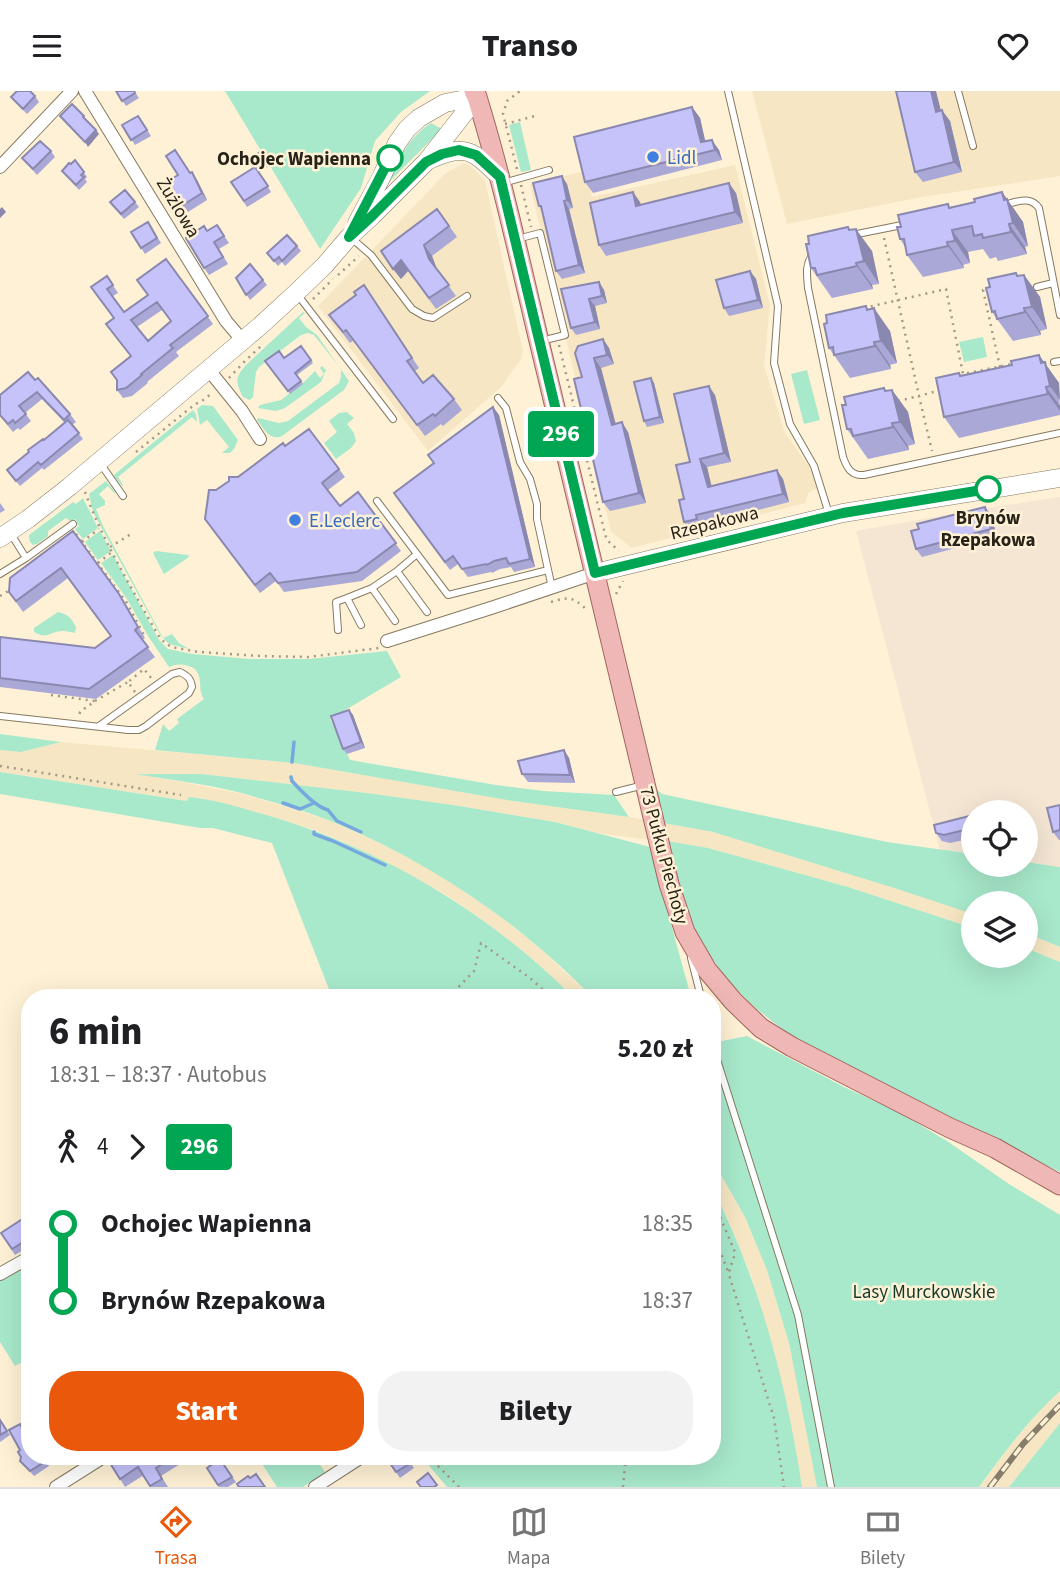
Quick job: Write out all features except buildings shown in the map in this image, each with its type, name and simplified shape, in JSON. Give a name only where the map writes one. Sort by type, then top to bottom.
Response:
[{"type":"main road","name":"73 Pułku Piechoty","points":[[479,92],[524,237],[548,339],[595,573],[670,884],[685,932],[708,970],[733,1001],[761,1028],[792,1047],[950,1128],[995,1148],[1060,1185]]},
{"type":"main road","name":"73 Pułku Piechoty","points":[[950,1128],[1060,1200]]},
{"type":"street","points":[[0,167],[72,91]]},
{"type":"street","name":"Żużlowa","points":[[86,91],[226,321],[242,340]]},
{"type":"street","points":[[349,237],[401,136],[419,118],[450,97],[479,92]]},
{"type":"street","points":[[5,534],[50,502],[242,340],[301,299],[349,237],[426,162],[462,118],[479,92]]},
{"type":"street","points":[[426,162],[459,150],[476,155],[507,180]]},
{"type":"street","points":[[208,369],[242,411],[260,439]]},
{"type":"street","name":"Rzepakowa","points":[[384,644],[595,573],[862,509],[1060,478]]},
{"type":"street","points":[[0,1274],[21,1262]]},
{"type":"street","points":[[56,1487],[90,1465]]},
{"type":"street","points":[[315,1487],[335,1482],[353,1465]]},
{"type":"lane","points":[[728,91],[778,306],[774,363],[790,424],[814,466],[830,516]]},
{"type":"lane","points":[[957,91],[973,146]]},
{"type":"lane","points":[[507,180],[549,170]]},
{"type":"lane","points":[[989,208],[1030,200],[1039,208],[1060,315]]},
{"type":"lane","points":[[842,238],[909,224]]},
{"type":"lane","points":[[524,237],[540,233],[565,335],[548,339]]},
{"type":"lane","points":[[349,237],[371,255],[412,309],[424,316],[433,318],[467,296]]},
{"type":"lane","points":[[821,247],[808,262],[806,272],[843,457],[852,473],[864,475],[1060,433]]},
{"type":"lane","points":[[1038,286],[1053,283]]},
{"type":"lane","points":[[301,299],[393,419]]},
{"type":"lane","points":[[498,398],[506,408],[520,462],[530,478],[552,588]]},
{"type":"lane","points":[[99,461],[123,496]]},
{"type":"lane","points":[[377,501],[448,595],[548,570]]},
{"type":"lane","points":[[0,574],[72,525]]},
{"type":"lane","points":[[5,534],[26,558]]},
{"type":"lane","points":[[338,630],[336,602],[372,589],[417,554]]},
{"type":"lane","points":[[397,571],[427,612]]},
{"type":"lane","points":[[372,589],[395,621]]},
{"type":"lane","points":[[347,598],[361,625]]},
{"type":"lane","points":[[0,716],[128,730],[139,730],[189,693],[191,681],[180,672],[172,674],[99,726]]},
{"type":"lane","points":[[616,792],[646,784]]},
{"type":"lane","points":[[685,932],[699,989]]},
{"type":"lane","points":[[721,1072],[798,1315],[831,1487]]},
{"type":"path","points":[[520,91],[506,103],[503,114],[507,180],[524,237]]},
{"type":"path","points":[[505,124],[535,116]]},
{"type":"path","points":[[884,239],[934,460]]},
{"type":"path","points":[[301,299],[329,284],[358,256],[364,257]]},
{"type":"path","points":[[994,288],[983,291],[1000,367]]},
{"type":"path","points":[[862,309],[946,289],[966,383]]},
{"type":"path","points":[[548,339],[607,540],[620,554]]},
{"type":"path","points":[[963,374],[1012,364]]},
{"type":"path","points":[[974,372],[976,381]]},
{"type":"path","points":[[894,402],[942,390]]},
{"type":"path","points":[[85,492],[100,529],[158,635],[171,647],[200,652],[295,657],[341,654],[384,644]]},
{"type":"path","points":[[72,525],[127,603],[145,636]]},
{"type":"path","points":[[82,542],[100,529]]},
{"type":"path","points":[[110,547],[131,534]]},
{"type":"path","points":[[98,563],[113,552]]},
{"type":"path","points":[[614,599],[625,577]]},
{"type":"path","points":[[0,596],[13,589]]},
{"type":"path","points":[[549,603],[566,598],[575,600],[586,609],[591,608]]},
{"type":"path","points":[[79,724],[80,712],[145,669],[156,684]]},
{"type":"path","points":[[128,681],[139,697]]},
{"type":"path","points":[[51,695],[95,701]]},
{"type":"path","points":[[0,766],[181,795]]},
{"type":"path","points":[[457,989],[474,971],[481,943],[542,989]]},
{"type":"path","points":[[721,1219],[735,1252],[729,1275]]},
{"type":"path","points":[[721,1253],[774,1418],[784,1487]]},
{"type":"path","points":[[437,1465],[459,1487]]},
{"type":"path","points":[[623,1487],[625,1465]]},
{"type":"shaded area","points":[[752,91],[1060,91],[1060,176],[922,197],[787,224]]},
{"type":"shaded area","points":[[464,163],[485,181],[523,351],[521,359],[501,387],[428,451],[318,306],[446,173]]},
{"type":"shaded area","points":[[735,165],[770,305],[764,366],[785,433],[812,471],[817,489],[809,492],[805,503],[632,548],[611,532],[530,184],[586,171],[592,197]]},
{"type":"shaded area","points":[[1060,497],[1060,867],[1038,864],[1038,800],[961,800],[961,853],[940,850],[856,531]]},
{"type":"shaded area","points":[[61,742],[294,763],[713,832],[961,910],[961,924],[848,887],[708,848],[598,833],[555,822],[367,793],[201,774],[140,774],[238,793],[290,808],[336,823],[398,852],[490,909],[535,944],[583,989],[564,989],[526,954],[445,894],[340,840],[309,828],[199,798],[189,797],[188,801],[0,772],[0,750],[21,752]]},
{"type":"shaded area","points":[[1038,938],[1060,947],[1060,962],[1038,953]]},
{"type":"shaded area","points":[[721,1175],[745,1217],[767,1270],[789,1343],[817,1487],[802,1487],[782,1384],[751,1275],[721,1205]]},
{"type":"shaded area","points":[[1060,1391],[1060,1423],[1009,1487],[979,1487],[1044,1405]]},
{"type":"green space","points":[[225,91],[430,91],[401,112],[375,141],[361,188],[320,249]]},
{"type":"green space","points":[[520,122],[531,170],[521,172],[509,125]]},
{"type":"green space","points":[[431,123],[442,129],[388,183],[405,149]]},
{"type":"green space","points":[[303,312],[305,313],[299,318],[317,335],[338,365],[314,335],[301,335],[259,367],[253,397],[250,400],[243,397],[237,380],[242,369]]},
{"type":"green space","points":[[983,337],[987,357],[964,362],[959,342]]},
{"type":"green space","points":[[322,366],[326,370],[321,382],[285,408],[276,411],[258,408],[260,405],[281,400],[315,371],[320,378],[324,374],[320,368]]},
{"type":"green space","points":[[341,370],[349,381],[344,390],[282,436],[270,436],[257,420],[258,418],[279,423],[288,421],[339,383]]},
{"type":"green space","points":[[807,370],[820,420],[804,424],[791,374]]},
{"type":"green space","points":[[202,405],[213,406],[238,440],[230,453],[222,453],[229,447],[207,420],[200,425],[197,409]]},
{"type":"green space","points":[[193,410],[197,422],[192,417],[118,477],[122,486],[115,474]]},
{"type":"green space","points":[[347,412],[354,418],[347,424],[356,441],[336,459],[324,443],[337,432],[329,421],[339,413]]},
{"type":"green space","points":[[106,481],[115,492],[108,486],[99,494],[105,505],[96,509],[163,638],[161,636],[93,512],[89,494]]},
{"type":"green space","points":[[83,498],[98,528],[83,539],[75,529],[79,526],[75,519],[70,521],[66,518],[48,531],[48,536],[37,544],[32,544],[29,535],[73,502],[76,504]]},
{"type":"green space","points":[[100,531],[111,551],[98,560],[85,542]]},
{"type":"green space","points":[[156,551],[189,557],[164,574],[153,553]]},
{"type":"green space","points":[[113,555],[159,640],[168,649],[249,659],[309,659],[387,651],[401,677],[330,719],[350,760],[496,785],[614,795],[629,817],[507,800],[294,763],[155,750],[163,724],[169,731],[179,723],[177,719],[204,699],[195,669],[182,665],[169,667],[101,563]]},
{"type":"green space","points":[[58,612],[71,619],[76,627],[75,633],[59,631],[43,635],[34,632],[34,628]]},
{"type":"green space","points":[[172,634],[179,643],[189,649],[169,644],[163,638]]},
{"type":"green space","points":[[0,734],[61,742],[21,752],[0,750]]},
{"type":"green space","points":[[0,772],[187,801],[189,797],[210,800],[315,831],[356,848],[434,888],[507,938],[564,989],[329,989],[272,843],[213,828],[0,794]]},
{"type":"green space","points":[[136,774],[201,774],[453,805],[555,822],[650,847],[689,989],[584,989],[505,920],[408,857],[314,815],[241,793]]},
{"type":"green space","points":[[655,788],[662,794],[887,842],[961,852],[961,877],[1038,877],[1038,864],[1060,867],[1060,947],[1038,938],[1038,891],[961,891],[961,910],[713,832],[663,823]]},
{"type":"green space","points":[[667,841],[708,848],[848,887],[961,924],[961,968],[1038,968],[1038,953],[1060,962],[1060,1172],[834,1060],[781,1028],[735,988],[716,964],[698,935],[681,895]]},
{"type":"green space","name":"Lasy Murckowskie","points":[[747,1036],[900,1113],[1060,1215],[1060,1391],[1027,1425],[979,1487],[817,1487],[789,1343],[767,1270],[745,1217],[721,1175],[721,1041]]},
{"type":"green space","points":[[721,1206],[744,1259],[769,1333],[788,1409],[802,1487],[447,1487],[429,1465],[721,1465]]},
{"type":"green space","points":[[21,1262],[21,1363],[15,1366],[0,1342],[0,1274]]},
{"type":"green space","points":[[1060,1423],[1060,1487],[1009,1487]]},
{"type":"green space","points":[[263,1465],[320,1465],[325,1472],[303,1487],[277,1487]]},
{"type":"waterway","points":[[292,762],[294,742]]},
{"type":"waterway","points":[[291,777],[304,794],[328,810],[337,821],[361,832]]},
{"type":"waterway","points":[[283,803],[300,809],[314,803]]},
{"type":"waterway","points":[[314,832],[385,865]]},
{"type":"railway","points":[[990,1487],[1023,1444],[1060,1405]]},
{"type":"bus line","name":"296","points":[[390,158],[349,237],[426,162],[442,154],[459,150],[476,155],[500,177],[595,573],[843,513],[988,489]]},
{"type":"place","name":"Lidl","points":[[653,157]]},
{"type":"place","name":"Ochojec Wapienna","points":[[390,158]]},
{"type":"place","name":"Brynów Rzepakowa","points":[[988,489]]},
{"type":"place","name":"E.Leclerc","points":[[295,520]]}]
